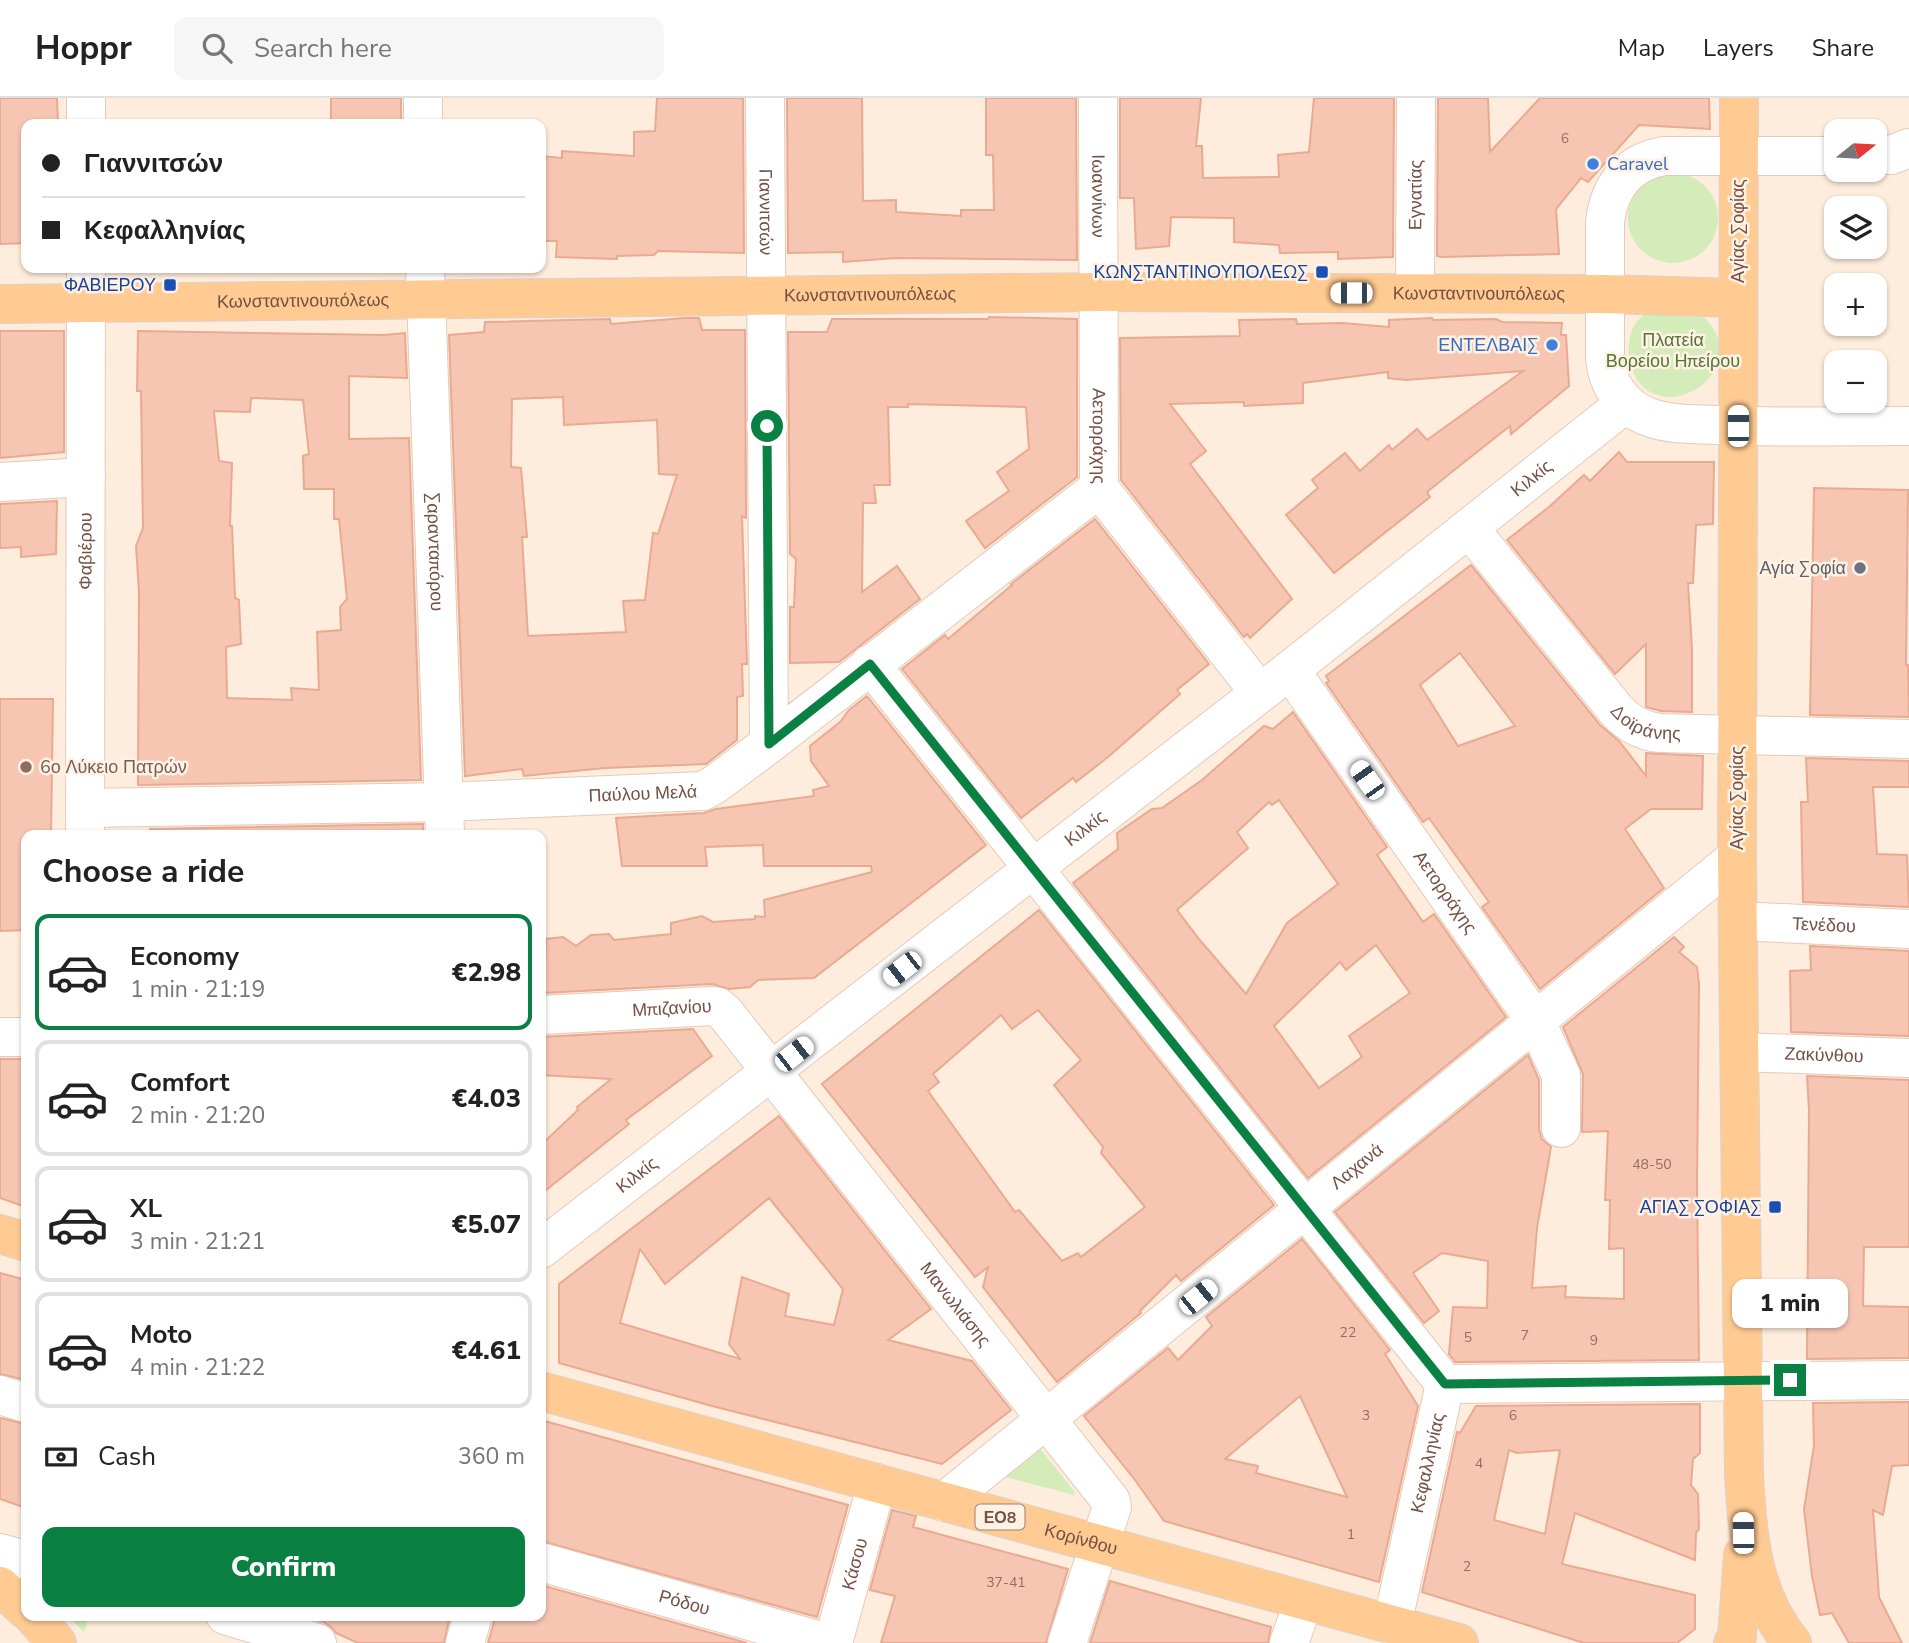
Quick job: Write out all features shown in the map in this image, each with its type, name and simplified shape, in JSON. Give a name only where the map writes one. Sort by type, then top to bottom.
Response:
[{"type":"main road","name":"Αγίας Σοφίας","points":[[1739,98],[1737,857],[1745,1499]]},
{"type":"main road","name":"Κωνσταντινουπόλεως","points":[[0,304],[86,286],[426,284],[767,294],[1415,293],[1738,298]]},
{"type":"main road","points":[[0,1234],[21,1240]]},
{"type":"main road","name":"Κορίνθου","points":[[546,1392],[1459,1643]]},
{"type":"main road","points":[[1733,1643],[1737,1637],[1745,1499]]},
{"type":"main road","points":[[1745,1499],[1750,1547],[1762,1590],[1776,1620],[1792,1643]]},
{"type":"main road","points":[[0,1586],[21,1605]]},
{"type":"main road","points":[[37,1621],[57,1643]]},
{"type":"street","points":[[86,98],[86,119]]},
{"type":"street","points":[[423,98],[423,119]]},
{"type":"street","name":"Γιαννιτσών","points":[[765,98],[769,744]]},
{"type":"street","name":"Ιωαννίνων","points":[[1098,98],[1098,292]]},
{"type":"street","name":"Εγνατίας","points":[[1415,293],[1416,98]]},
{"type":"street","points":[[1887,155],[1909,148]]},
{"type":"street","points":[[1824,156],[1656,157],[1635,167],[1618,183],[1609,199],[1606,212],[1606,367],[1613,387],[1626,403],[1644,415],[1663,421],[1738,426],[1909,426]]},
{"type":"street","name":"Σαρανταπόρου","points":[[426,284],[444,819]]},
{"type":"street","name":"Φαβιέρου","points":[[85,821],[86,286]]},
{"type":"street","name":"Αετορράχης","points":[[1098,292],[1099,488],[1275,681],[1536,1021],[1561,1075],[1561,1128]]},
{"type":"street","name":"Κιλκίς","points":[[546,1245],[1275,681],[1626,403]]},
{"type":"street","points":[[0,482],[86,477]]},
{"type":"street","name":"Παύλου Μελά","points":[[85,821],[444,819],[703,791],[769,744],[1099,488]]},
{"type":"street","name":"Δοϊράνης","points":[[1469,528],[1624,719],[1641,729],[1659,733],[1909,739]]},
{"type":"street","points":[[870,664],[1445,1384],[1909,1380]]},
{"type":"street","name":"Λαχανά","points":[[944,1502],[1737,857]]},
{"type":"street","points":[[1687,898],[1738,932]]},
{"type":"street","name":"Τενέδου","points":[[1738,932],[1909,929]]},
{"type":"street","name":"Μπιζανίου","points":[[546,1015],[716,1006],[725,1013],[772,1071]]},
{"type":"street","points":[[0,1037],[21,1038]]},
{"type":"street","name":"Ζακύνθου","points":[[1740,1052],[1909,1058]]},
{"type":"street","name":"Μανωλιάσης","points":[[772,1071],[1111,1501],[1112,1507],[1100,1545]]},
{"type":"street","name":"Κεφαλληνίας","points":[[1392,1625],[1445,1384]]},
{"type":"street","points":[[0,1395],[21,1401]]},
{"type":"street","name":"Κάσου","points":[[830,1643],[877,1483]]},
{"type":"street","points":[[1067,1643],[1100,1545]]},
{"type":"street","points":[[0,1553],[21,1559]]},
{"type":"street","name":"Ρόδου","points":[[546,1563],[830,1643]]},
{"type":"street","points":[[1289,1643],[1304,1601]]},
{"type":"street","points":[[245,1621],[317,1643]]},
{"type":"street","points":[[465,1643],[471,1621]]},
{"type":"green space","points":[[1664,173],[1682,173],[1698,180],[1711,193],[1718,209],[1718,227],[1711,243],[1698,256],[1682,263],[1664,263],[1648,256],[1635,243],[1628,227],[1628,209],[1635,193],[1648,180]]},
{"type":"green space","name":"Πλατεία Βορείου Ηπείρου","points":[[1692,308],[1713,328],[1720,349],[1716,368],[1704,383],[1687,394],[1667,397],[1649,391],[1634,374],[1629,358],[1630,340],[1636,323],[1649,312]]},
{"type":"green space","points":[[1034,1441],[1074,1491],[1074,1495],[994,1474]]},
{"type":"green space","points":[[73,1621],[87,1621],[84,1632]]},
{"type":"building","points":[[0,98],[57,98],[58,119],[21,119],[21,243],[0,244]]},
{"type":"building","points":[[331,98],[401,98],[401,119],[331,119]]},
{"type":"building","points":[[657,98],[743,98],[744,253],[658,251],[654,255],[617,256],[617,259],[556,257],[557,241],[546,241],[546,156],[562,158],[562,151],[634,156],[634,132],[655,131]]},
{"type":"building","points":[[787,98],[862,98],[863,201],[896,200],[896,212],[961,216],[961,210],[994,210],[993,155],[986,155],[986,98],[1076,98],[1077,260],[896,258],[843,262],[843,252],[788,253]]},
{"type":"building","points":[[1120,98],[1201,98],[1196,146],[1202,146],[1203,178],[1279,177],[1278,155],[1309,152],[1314,98],[1394,98],[1393,257],[1338,259],[1338,252],[1280,253],[1279,245],[1234,242],[1234,218],[1171,217],[1169,246],[1136,249],[1134,198],[1120,198]]},
{"type":"building","points":[[1438,98],[1488,98],[1490,152],[1540,98],[1709,98],[1710,129],[1639,125],[1588,182],[1581,178],[1556,209],[1559,254],[1442,257],[1437,256]]},
{"type":"building","points":[[699,318],[702,330],[745,330],[746,518],[742,516],[747,664],[742,664],[743,696],[737,697],[737,740],[706,764],[605,768],[524,776],[522,769],[465,776],[449,335],[484,332],[485,322],[610,319],[611,324]],"holes":[[[563,397],[564,425],[657,420],[659,474],[677,475],[658,534],[653,533],[645,600],[623,601],[626,632],[528,636],[522,537],[527,537],[521,468],[511,467],[512,399]]]},
{"type":"building","points":[[1432,318],[1562,323],[1561,335],[1566,335],[1569,386],[1511,434],[1510,426],[1458,467],[1427,492],[1430,497],[1334,573],[1286,515],[1318,488],[1312,480],[1345,453],[1360,471],[1389,445],[1392,450],[1417,429],[1427,440],[1523,371],[1406,380],[1388,378],[1388,372],[1303,383],[1303,403],[1244,406],[1244,402],[1170,404],[1206,451],[1190,464],[1292,599],[1250,638],[1247,634],[1244,637],[1121,480],[1120,338],[1240,336],[1239,320],[1296,319],[1297,324],[1342,323],[1389,327],[1389,320]]},
{"type":"building","points":[[832,319],[1077,319],[1077,477],[985,548],[966,521],[1009,491],[997,472],[1029,449],[1026,407],[908,404],[908,407],[888,407],[890,485],[874,485],[876,503],[863,503],[862,592],[897,566],[920,599],[839,662],[790,663],[790,607],[794,607],[796,559],[790,554],[788,332],[827,332]]},
{"type":"building","points":[[0,331],[64,331],[64,452],[0,458]]},
{"type":"building","points":[[138,331],[384,335],[405,333],[407,378],[349,376],[349,439],[409,438],[421,780],[138,785],[139,592],[136,546],[143,528],[141,391],[137,391]],"holes":[[[251,398],[303,400],[309,454],[303,456],[304,489],[334,489],[334,519],[339,519],[347,599],[340,607],[341,630],[317,632],[319,690],[291,688],[292,700],[227,698],[226,647],[241,644],[230,526],[232,463],[219,461],[214,411],[250,412]]]},
{"type":"building","points":[[1619,452],[1627,462],[1714,462],[1713,524],[1696,525],[1693,583],[1688,583],[1692,712],[1661,711],[1646,707],[1646,644],[1615,674],[1507,540],[1584,475],[1590,481]]},
{"type":"building","name":"Αγία Σοφία","points":[[1814,488],[1908,490],[1906,665],[1909,717],[1810,715]]},
{"type":"building","points":[[57,501],[56,554],[21,557],[21,547],[0,548],[0,504]]},
{"type":"building","points":[[1095,519],[1209,664],[1177,690],[1180,694],[1108,757],[1076,782],[1073,778],[1021,818],[902,669],[945,635],[948,639],[1011,584]]},
{"type":"building","points":[[1471,565],[1600,725],[1619,741],[1646,776],[1646,753],[1703,756],[1702,809],[1651,809],[1625,829],[1664,888],[1540,989],[1482,907],[1489,902],[1429,818],[1423,822],[1326,683],[1329,681],[1326,676]],"holes":[[[1460,653],[1515,726],[1458,746],[1420,685]]]},
{"type":"building","points":[[867,696],[986,845],[814,978],[758,980],[750,987],[729,989],[712,984],[546,993],[546,939],[563,937],[576,946],[591,935],[609,934],[614,940],[671,934],[671,923],[702,916],[713,922],[765,917],[764,900],[872,872],[871,866],[764,866],[763,845],[705,847],[707,866],[622,866],[616,818],[704,813],[716,809],[814,796],[813,790],[829,786],[811,761],[810,746],[840,722],[849,710]]},
{"type":"building","points":[[0,699],[53,699],[51,830],[21,830],[21,930],[0,931]]},
{"type":"building","points":[[1293,712],[1387,847],[1377,855],[1423,922],[1434,914],[1506,1017],[1308,1178],[1073,883],[1118,849],[1117,833],[1152,809],[1162,808],[1202,780],[1264,726],[1273,729]],"holes":[[[1279,800],[1338,884],[1287,923],[1246,994],[1177,910],[1248,848],[1237,832],[1269,802],[1272,805]],[[1376,945],[1410,993],[1349,1036],[1362,1057],[1319,1088],[1274,1026],[1340,962],[1346,970]]]},
{"type":"building","points":[[1806,758],[1909,761],[1909,787],[1873,787],[1877,854],[1907,855],[1909,907],[1803,902],[1801,802],[1808,802]]},
{"type":"building","points":[[423,824],[423,830],[150,829]]},
{"type":"building","points":[[1039,910],[1274,1205],[1181,1281],[1176,1275],[1141,1313],[1057,1382],[983,1287],[988,1267],[975,1277],[822,1084]],"holes":[[[1038,1010],[1081,1060],[1054,1085],[1103,1147],[1101,1153],[1145,1207],[1081,1257],[1078,1253],[1062,1261],[1019,1210],[1015,1212],[928,1091],[939,1082],[933,1074],[1001,1015],[1012,1029]]]},
{"type":"building","points":[[1674,937],[1684,947],[1679,952],[1697,967],[1699,984],[1699,1360],[1455,1362],[1449,1354],[1453,1307],[1487,1308],[1488,1261],[1442,1253],[1413,1273],[1439,1311],[1424,1323],[1335,1212],[1528,1055],[1539,1080],[1539,1129],[1542,1139],[1551,1147],[1537,1228],[1532,1288],[1566,1286],[1565,1297],[1624,1299],[1624,1248],[1609,1249],[1610,1200],[1605,1200],[1608,1131],[1582,1132],[1583,1074],[1563,1027]]},
{"type":"building","points":[[1810,946],[1909,951],[1909,1036],[1791,1032],[1790,971],[1811,970]]},
{"type":"building","points":[[693,1029],[712,1056],[626,1120],[629,1124],[546,1190],[546,1140],[578,1110],[577,1107],[611,1079],[546,1075],[546,1037]]},
{"type":"building","points":[[0,1059],[21,1059],[21,1205],[0,1198]]},
{"type":"building","points":[[1807,1076],[1909,1080],[1909,1247],[1864,1247],[1863,1306],[1909,1307],[1909,1358],[1807,1359]]},
{"type":"building","points":[[779,1116],[931,1309],[888,1340],[972,1361],[1011,1410],[942,1464],[712,1406],[559,1363],[559,1284]],"holes":[[[769,1198],[843,1289],[834,1325],[785,1316],[789,1294],[742,1277],[729,1344],[740,1359],[620,1323],[640,1249],[665,1284]]]},
{"type":"building","points":[[1302,1239],[1390,1350],[1385,1354],[1418,1406],[1379,1582],[1164,1521],[1084,1416],[1168,1348],[1178,1360],[1212,1326],[1206,1317]],"holes":[[[1300,1396],[1347,1497],[1256,1473],[1258,1466],[1225,1459]]]},
{"type":"building","points":[[0,1273],[21,1279],[21,1379],[0,1374]]},
{"type":"building","points":[[1909,1402],[1909,1465],[1892,1466],[1883,1515],[1873,1510],[1879,1597],[1902,1643],[1849,1643],[1832,1613],[1820,1615],[1812,1576],[1804,1509],[1814,1446],[1813,1403]]},
{"type":"building","points":[[1700,1404],[1700,1453],[1693,1459],[1691,1485],[1698,1494],[1699,1529],[1696,1533],[1695,1560],[1575,1513],[1562,1564],[1695,1595],[1695,1629],[1677,1643],[1584,1643],[1422,1592],[1457,1432],[1460,1433],[1476,1406]],"holes":[[[1509,1450],[1517,1453],[1560,1450],[1545,1534],[1494,1520]]]},
{"type":"building","points":[[0,1418],[21,1423],[21,1506],[0,1499]]},
{"type":"building","points":[[546,1421],[848,1505],[817,1617],[546,1542]]},
{"type":"building","points":[[892,1510],[916,1516],[913,1527],[1068,1569],[1046,1643],[881,1643],[895,1596],[870,1590]]},
{"type":"building","points":[[1110,1581],[1271,1627],[1268,1643],[1090,1643]]},
{"type":"building","points":[[546,1586],[747,1643],[488,1643],[494,1621],[546,1621]]},
{"type":"building","points":[[321,1621],[449,1621],[444,1643],[358,1643],[336,1633]]},
{"type":"place","name":"Caravel","points":[[1593,164]]},
{"type":"place","name":"ΚΩΝΣΤΑΝΤΙΝΟΥΠΟΛΕΩΣ","points":[[1322,272]]},
{"type":"place","name":"ΦΑΒΙΕΡΟΥ","points":[[170,285]]},
{"type":"place","name":"ΕΝΤΕΛΒΑΙΣ","points":[[1552,345]]},
{"type":"place","name":"Αγία Σοφία","points":[[1860,568]]},
{"type":"place","name":"6ο Λύκειο Πατρών","points":[[26,767]]},
{"type":"place","name":"ΑΓΙΑΣ ΣΟΦΙΑΣ","points":[[1775,1207]]},
{"type":"route","points":[[767,426],[769,744],[870,664],[1445,1384],[1790,1380]]}]
